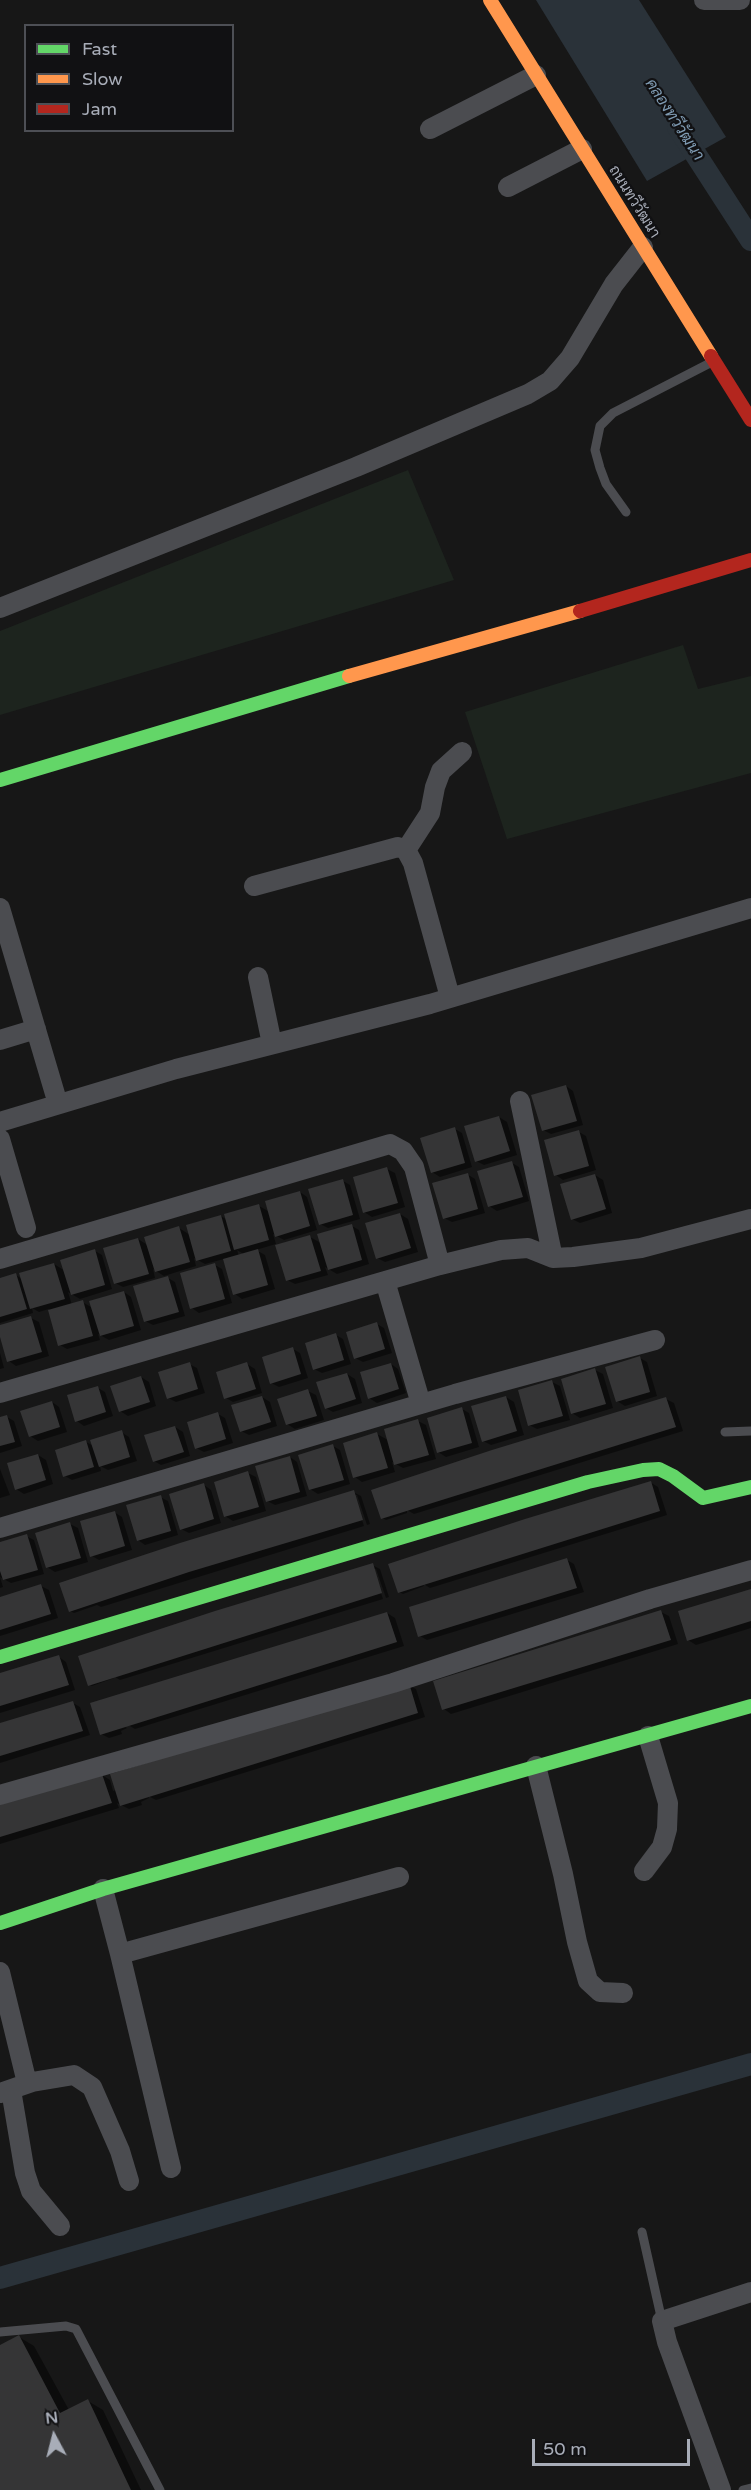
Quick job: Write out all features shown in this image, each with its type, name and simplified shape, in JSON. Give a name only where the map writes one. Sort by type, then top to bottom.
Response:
[{"type":"street","name":"ถนนทวีวัฒนา","points":[[490,0],[751,420]]},
{"type":"street","points":[[704,0],[740,0]]},
{"type":"street","points":[[430,129],[536,75]]},
{"type":"street","points":[[508,187],[582,149]]},
{"type":"street","points":[[0,608],[356,467],[528,394],[550,381],[570,358],[614,284],[643,248]]},
{"type":"street","points":[[0,780],[293,691],[498,636],[751,560]]},
{"type":"street","points":[[406,850],[429,813],[441,771],[462,752]]},
{"type":"street","points":[[254,886],[398,847],[406,850],[413,863],[450,997]]},
{"type":"street","points":[[0,1122],[272,1044],[450,997],[751,908]]},
{"type":"street","points":[[0,911],[58,1104]]},
{"type":"street","points":[[258,977],[272,1044]]},
{"type":"street","points":[[0,1040],[36,1029]]},
{"type":"street","points":[[520,1101],[553,1258]]},
{"type":"street","points":[[0,1139],[26,1228]]},
{"type":"street","points":[[0,1259],[390,1144],[403,1151],[414,1167],[440,1265]]},
{"type":"street","points":[[0,1393],[440,1265],[501,1250],[528,1248],[553,1258],[641,1248],[751,1219]]},
{"type":"street","points":[[385,1281],[421,1404]]},
{"type":"street","points":[[0,1528],[421,1404],[655,1340]]},
{"type":"street","points":[[0,1657],[588,1482],[632,1472],[659,1469],[673,1476],[703,1498],[751,1487]]},
{"type":"street","points":[[0,1795],[393,1683],[650,1599],[751,1570]]},
{"type":"street","points":[[0,1923],[103,1889],[751,1706]]},
{"type":"street","points":[[644,1871],[662,1847],[667,1829],[668,1803],[648,1736]]},
{"type":"street","points":[[536,1766],[588,1981],[600,1992],[623,1993]]},
{"type":"street","points":[[120,1954],[399,1877]]},
{"type":"street","points":[[103,1889],[171,2168]]},
{"type":"street","points":[[0,1972],[12,2089],[25,2173],[31,2191],[60,2226]]},
{"type":"street","points":[[12,2089],[74,2074],[92,2087],[120,2151],[129,2181]]},
{"type":"street","points":[[721,2490],[667,2342],[662,2320],[751,2292]]},
{"type":"lane","points":[[626,512],[606,484],[600,468],[595,450],[600,426],[613,413],[715,361]]},
{"type":"lane","points":[[725,1432],[751,1431]]},
{"type":"lane","points":[[642,2232],[662,2320]]},
{"type":"lane","points":[[0,2332],[66,2326],[76,2329],[160,2490]]},
{"type":"lane","points":[[743,2490],[751,2488]]},
{"type":"shaded area","points":[[408,470],[454,580],[0,715],[0,631]]},
{"type":"shaded area","points":[[683,645],[698,689],[751,676],[751,773],[507,839],[465,712]]},
{"type":"water","points":[[536,0],[639,0],[726,137],[647,181]]},
{"type":"building","points":[[566,1085],[577,1121],[542,1131],[531,1095]]},
{"type":"building","points":[[499,1116],[510,1151],[475,1162],[464,1126]]},
{"type":"building","points":[[455,1127],[465,1163],[431,1173],[420,1138]]},
{"type":"building","points":[[579,1130],[589,1166],[554,1176],[544,1140]]},
{"type":"building","points":[[512,1161],[523,1197],[488,1207],[477,1171]]},
{"type":"building","points":[[387,1167],[398,1203],[363,1213],[353,1177]]},
{"type":"building","points":[[468,1173],[478,1209],[443,1219],[432,1183]]},
{"type":"building","points":[[595,1174],[606,1209],[571,1220],[560,1184]]},
{"type":"building","points":[[343,1179],[353,1215],[319,1225],[308,1189]]},
{"type":"building","points":[[300,1191],[310,1226],[275,1237],[265,1201]]},
{"type":"building","points":[[259,1204],[269,1240],[234,1250],[224,1214]]},
{"type":"building","points":[[400,1213],[411,1248],[376,1259],[365,1223]]},
{"type":"building","points":[[221,1215],[231,1251],[196,1261],[186,1225]]},
{"type":"building","points":[[352,1224],[362,1260],[328,1270],[317,1234]]},
{"type":"building","points":[[179,1226],[190,1262],[155,1272],[144,1237]]},
{"type":"building","points":[[310,1235],[321,1271],[286,1281],[275,1245]]},
{"type":"building","points":[[138,1238],[149,1274],[114,1284],[103,1248]]},
{"type":"building","points":[[95,1249],[105,1285],[71,1295],[60,1260]]},
{"type":"building","points":[[258,1249],[268,1285],[233,1295],[223,1259]]},
{"type":"building","points":[[54,1263],[65,1299],[30,1309],[19,1273]]},
{"type":"building","points":[[215,1263],[225,1299],[190,1309],[180,1273]]},
{"type":"building","points":[[16,1273],[27,1309],[0,1317],[0,1278]]},
{"type":"building","points":[[168,1276],[179,1312],[144,1322],[133,1286]]},
{"type":"building","points":[[124,1291],[134,1326],[100,1336],[89,1301]]},
{"type":"building","points":[[83,1300],[93,1336],[58,1346],[48,1310]]},
{"type":"building","points":[[31,1316],[42,1352],[7,1362],[0,1337],[0,1325]]},
{"type":"building","points":[[377,1322],[385,1349],[354,1359],[346,1332]]},
{"type":"building","points":[[336,1333],[344,1360],[313,1370],[305,1343]]},
{"type":"building","points":[[293,1347],[301,1374],[270,1384],[262,1357]]},
{"type":"building","points":[[640,1356],[650,1392],[616,1402],[605,1367]]},
{"type":"building","points":[[190,1362],[198,1389],[167,1399],[158,1372]]},
{"type":"building","points":[[247,1362],[256,1389],[224,1399],[216,1372]]},
{"type":"building","points":[[391,1363],[399,1389],[368,1399],[360,1372]]},
{"type":"building","points":[[595,1368],[606,1404],[571,1414],[561,1379]]},
{"type":"building","points":[[347,1373],[356,1399],[325,1409],[316,1382]]},
{"type":"building","points":[[141,1376],[150,1402],[119,1412],[110,1386]]},
{"type":"building","points":[[552,1380],[563,1416],[528,1426],[518,1390]]},
{"type":"building","points":[[98,1386],[106,1412],[75,1422],[67,1395]]},
{"type":"building","points":[[308,1389],[317,1416],[286,1425],[277,1399]]},
{"type":"building","points":[[262,1396],[271,1422],[240,1432],[231,1405]]},
{"type":"building","points":[[506,1396],[517,1431],[482,1442],[471,1406]]},
{"type":"building","points":[[666,1397],[676,1427],[381,1519],[371,1490]]},
{"type":"building","points":[[52,1401],[60,1427],[29,1437],[20,1411]]},
{"type":"building","points":[[462,1407],[472,1443],[437,1453],[427,1418]]},
{"type":"building","points":[[218,1412],[226,1439],[195,1449],[187,1422]]},
{"type":"building","points":[[7,1415],[15,1442],[0,1446],[0,1417]]},
{"type":"building","points":[[418,1419],[429,1455],[394,1465],[384,1429]]},
{"type":"building","points":[[175,1426],[184,1452],[153,1462],[144,1435]]},
{"type":"building","points":[[122,1430],[130,1457],[99,1467],[90,1440]]},
{"type":"building","points":[[377,1432],[388,1468],[353,1478],[343,1443]]},
{"type":"building","points":[[86,1440],[94,1467],[63,1477],[55,1450]]},
{"type":"building","points":[[333,1444],[344,1480],[309,1490],[298,1455]]},
{"type":"building","points":[[38,1454],[46,1480],[15,1490],[7,1463]]},
{"type":"building","points":[[290,1456],[300,1492],[266,1502],[255,1466]]},
{"type":"building","points":[[248,1471],[259,1507],[224,1517],[214,1482]]},
{"type":"building","points":[[651,1481],[660,1511],[398,1593],[388,1564]]},
{"type":"building","points":[[204,1483],[214,1519],[180,1530],[169,1494]]},
{"type":"building","points":[[354,1490],[363,1520],[189,1572],[69,1612],[59,1583]]},
{"type":"building","points":[[161,1495],[171,1531],[137,1541],[126,1505]]},
{"type":"building","points":[[115,1511],[125,1546],[90,1557],[80,1521]]},
{"type":"building","points":[[70,1522],[81,1558],[46,1568],[35,1533]]},
{"type":"building","points":[[27,1534],[38,1570],[3,1580],[0,1571],[0,1542]]},
{"type":"building","points":[[567,1558],[577,1588],[418,1637],[409,1607]]},
{"type":"building","points":[[373,1563],[382,1593],[88,1686],[78,1656]]},
{"type":"building","points":[[41,1584],[51,1614],[0,1630],[0,1597]]},
{"type":"building","points":[[751,1589],[751,1621],[687,1641],[678,1611]]},
{"type":"building","points":[[661,1610],[671,1640],[442,1710],[433,1681]]},
{"type":"building","points":[[387,1612],[397,1642],[100,1735],[90,1703]]},
{"type":"building","points":[[59,1655],[69,1685],[0,1706],[0,1673]]},
{"type":"building","points":[[409,1683],[418,1713],[120,1806],[110,1774]]},
{"type":"building","points":[[73,1701],[83,1731],[0,1756],[0,1723]]},
{"type":"building","points":[[102,1774],[112,1803],[0,1837],[0,1804]]},
{"type":"building","points":[[19,2335],[60,2413],[88,2399],[131,2490],[0,2490],[0,2345]]},
{"type":"waterway","name":"คลองทวีวัฒนา","points":[[678,127],[751,240]]},
{"type":"waterway","points":[[0,2278],[751,2064]]},
{"type":"traffic: fast","points":[[0,780],[349,676]]},
{"type":"traffic: fast","points":[[0,1657],[588,1482],[643,1470],[659,1469],[673,1476],[703,1498],[751,1487]]},
{"type":"traffic: fast","points":[[0,1923],[103,1889],[751,1706]]},
{"type":"traffic: slow","points":[[490,0],[711,356]]},
{"type":"traffic: slow","points":[[349,676],[580,611]]},
{"type":"traffic: jam","points":[[711,356],[751,420]]},
{"type":"traffic: jam","points":[[580,611],[751,560]]}]
